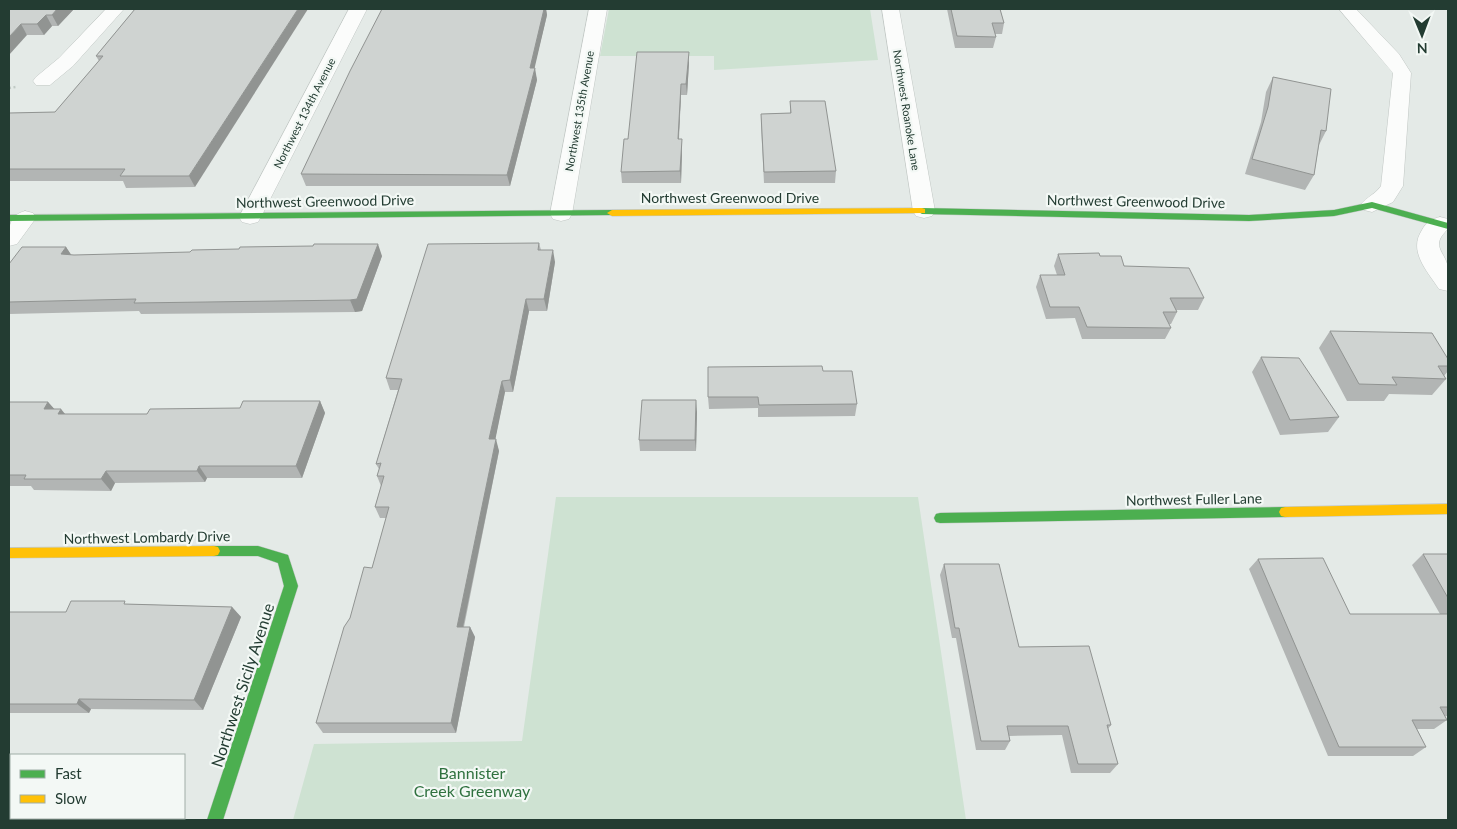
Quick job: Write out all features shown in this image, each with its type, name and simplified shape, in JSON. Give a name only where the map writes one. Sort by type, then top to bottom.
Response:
[{"type":"street","points":[[43,81],[66,62],[115,9]]},
{"type":"street","name":"Northwest 134th Avenue","points":[[250,217],[358,9]]},
{"type":"street","name":"Northwest 135th Avenue","points":[[561,214],[598,9]]},
{"type":"street","name":"Northwest Roanoke Lane","points":[[890,9],[924,211]]},
{"type":"street","points":[[1347,9],[1365,27],[1402,73],[1392,186],[1385,197],[1372,204]]},
{"type":"street","name":"Northwest Greenwood Drive","points":[[17,218],[924,211],[1249,218],[1334,213],[1372,204],[1444,225]]},
{"type":"street","points":[[9,240],[17,218]]},
{"type":"street","points":[[1444,225],[1430,231],[1426,241],[1432,259],[1448,283]]},
{"type":"street","name":"Northwest Fuller Lane","points":[[940,518],[1448,509]]},
{"type":"street","name":"Northwest Lombardy Drive","points":[[9,553],[258,551],[283,560]]},
{"type":"street","name":"Northwest Sicily Avenue","points":[[215,820],[291,586],[283,560]]},
{"type":"green space","points":[[609,9],[870,9],[878,60],[714,70],[714,56],[600,56]]},
{"type":"green space","name":"Bannister Creek Greenway","points":[[556,497],[918,497],[966,820],[293,820],[314,744],[522,741]]},
{"type":"green space","points":[[9,771],[10,819],[158,819],[158,820],[9,820]]},
{"type":"building","points":[[9,9],[57,9],[52,15],[46,15],[37,24],[21,24],[9,37]]},
{"type":"building","points":[[135,9],[298,9],[189,176],[120,176],[125,169],[9,169],[9,113],[55,112],[103,56],[96,56]]},
{"type":"building","points":[[382,9],[544,9],[530,68],[535,68],[507,175],[301,174]]},
{"type":"building","points":[[951,9],[1000,9],[1004,23],[992,23],[996,37],[957,36]]},
{"type":"building","points":[[637,52],[689,52],[686,84],[681,84],[678,139],[682,139],[680,171],[621,172],[624,139],[628,139]]},
{"type":"building","points":[[1273,77],[1331,89],[1326,131],[1321,130],[1314,175],[1252,159],[1268,107]]},
{"type":"building","points":[[790,101],[825,101],[836,171],[764,172],[761,114],[791,113]]},
{"type":"building","points":[[539,243],[538,250],[553,250],[544,299],[526,299],[510,380],[502,381],[489,439],[496,439],[457,627],[470,627],[451,723],[316,723],[344,627],[350,618],[364,567],[372,568],[389,507],[375,507],[384,476],[377,476],[381,463],[376,464],[402,379],[386,378],[428,244]]},
{"type":"building","points":[[314,244],[378,244],[357,299],[134,303],[136,299],[9,302],[9,264],[22,247],[66,247],[61,254],[74,255],[190,252],[192,250],[239,249],[240,247],[313,246]]},
{"type":"building","points":[[1099,253],[1100,256],[1121,256],[1124,266],[1189,268],[1204,298],[1170,298],[1177,312],[1163,312],[1171,328],[1087,327],[1079,307],[1050,307],[1040,275],[1065,275],[1058,254]]},
{"type":"building","points":[[1330,331],[1432,333],[1448,359],[1448,366],[1438,366],[1446,379],[1392,377],[1397,385],[1359,384]]},
{"type":"building","points":[[1261,357],[1299,358],[1339,417],[1290,420]]},
{"type":"building","points":[[822,366],[823,371],[852,371],[857,404],[759,405],[758,397],[708,397],[708,367]]},
{"type":"building","points":[[642,400],[696,400],[695,440],[639,440]]},
{"type":"building","points":[[243,401],[320,401],[296,466],[199,466],[197,471],[106,471],[101,479],[24,479],[26,475],[9,475],[9,402],[48,402],[44,409],[61,409],[58,414],[147,414],[150,409],[240,408]]},
{"type":"building","points":[[1423,554],[1448,554],[1448,598]]},
{"type":"building","points":[[1323,558],[1350,614],[1448,614],[1448,707],[1440,707],[1447,720],[1412,720],[1426,747],[1339,747],[1258,559]]},
{"type":"building","points":[[944,564],[999,564],[1019,647],[1089,646],[1111,725],[1107,725],[1118,764],[1078,764],[1068,726],[1007,726],[1010,741],[981,741],[959,628],[955,628]]},
{"type":"building","points":[[71,601],[125,601],[124,604],[232,607],[194,700],[79,699],[77,704],[9,704],[9,612],[66,612]]},
{"type":"traffic: fast","points":[[922,211],[1249,218],[1334,213],[1372,205],[1448,226]]},
{"type":"traffic: fast","points":[[9,218],[612,213]]},
{"type":"traffic: fast","points":[[940,518],[1285,512]]},
{"type":"traffic: fast","points":[[214,551],[258,551],[283,559],[291,586],[215,820]]},
{"type":"traffic: slow","points":[[612,213],[922,211]]},
{"type":"traffic: slow","points":[[1285,512],[1448,509]]},
{"type":"traffic: slow","points":[[9,553],[214,551]]}]
